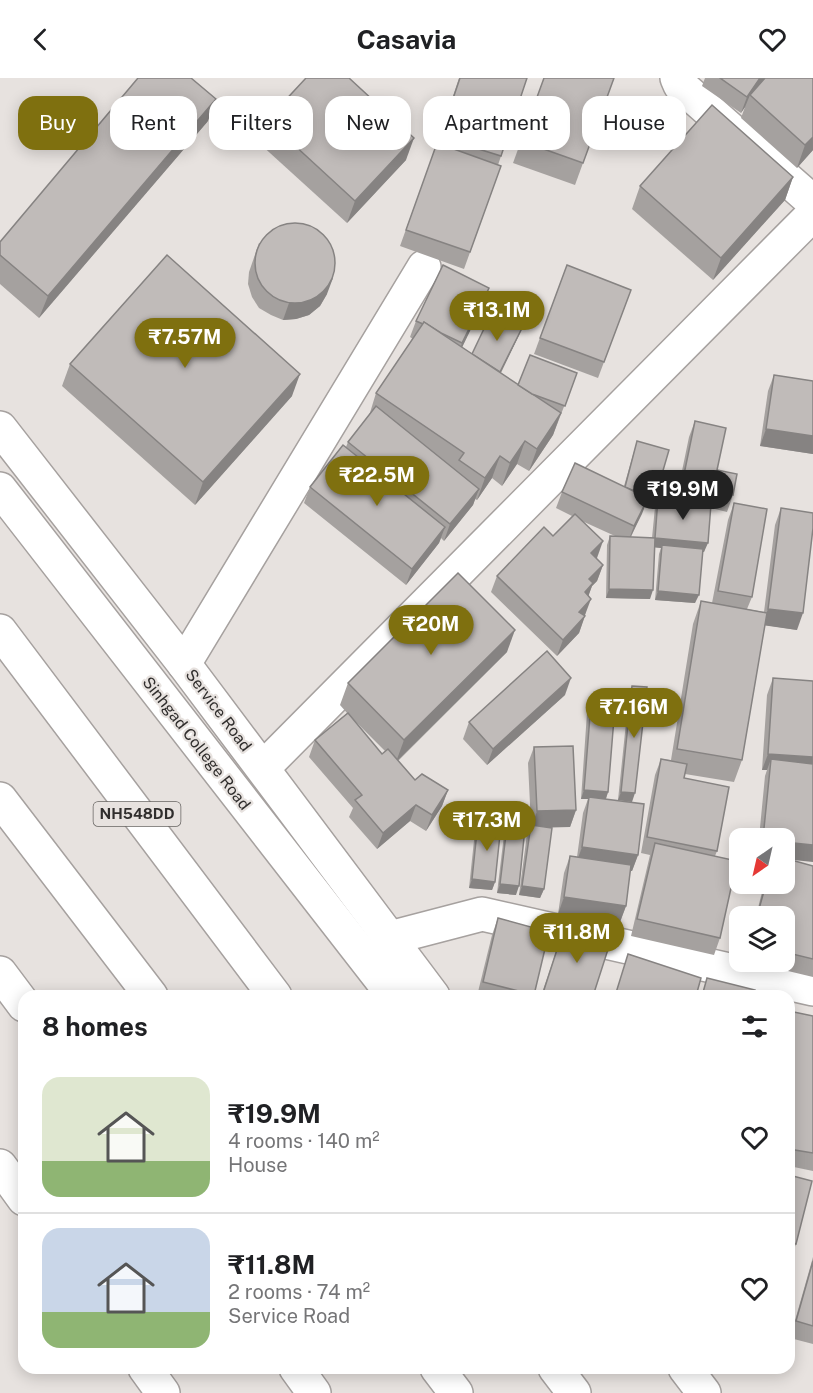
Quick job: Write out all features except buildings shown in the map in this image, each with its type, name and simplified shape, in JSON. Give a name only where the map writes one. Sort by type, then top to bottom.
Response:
[{"type":"main road","points":[[677,78],[680,85],[813,202]]},
{"type":"main road","points":[[263,768],[813,214]]},
{"type":"main road","points":[[184,664],[424,267]]},
{"type":"main road","name":"Service Road","points":[[0,428],[184,664],[429,990]]},
{"type":"main road","name":"Sinhgad College Road","points":[[0,489],[388,990]]},
{"type":"main road","name":"NH548DD","points":[[0,631],[270,990]]},
{"type":"main road","points":[[0,799],[146,990]]},
{"type":"main road","points":[[390,938],[482,914],[813,989]]},
{"type":"main road","points":[[0,973],[18,997]]},
{"type":"main road","points":[[0,1166],[18,1191]]},
{"type":"main road","points":[[149,1374],[163,1393]]},
{"type":"main road","points":[[300,1374],[314,1393]]},
{"type":"main road","points":[[442,1374],[456,1393]]},
{"type":"main road","points":[[560,1374],[574,1393]]},
{"type":"main road","points":[[690,1374],[704,1393]]}]
